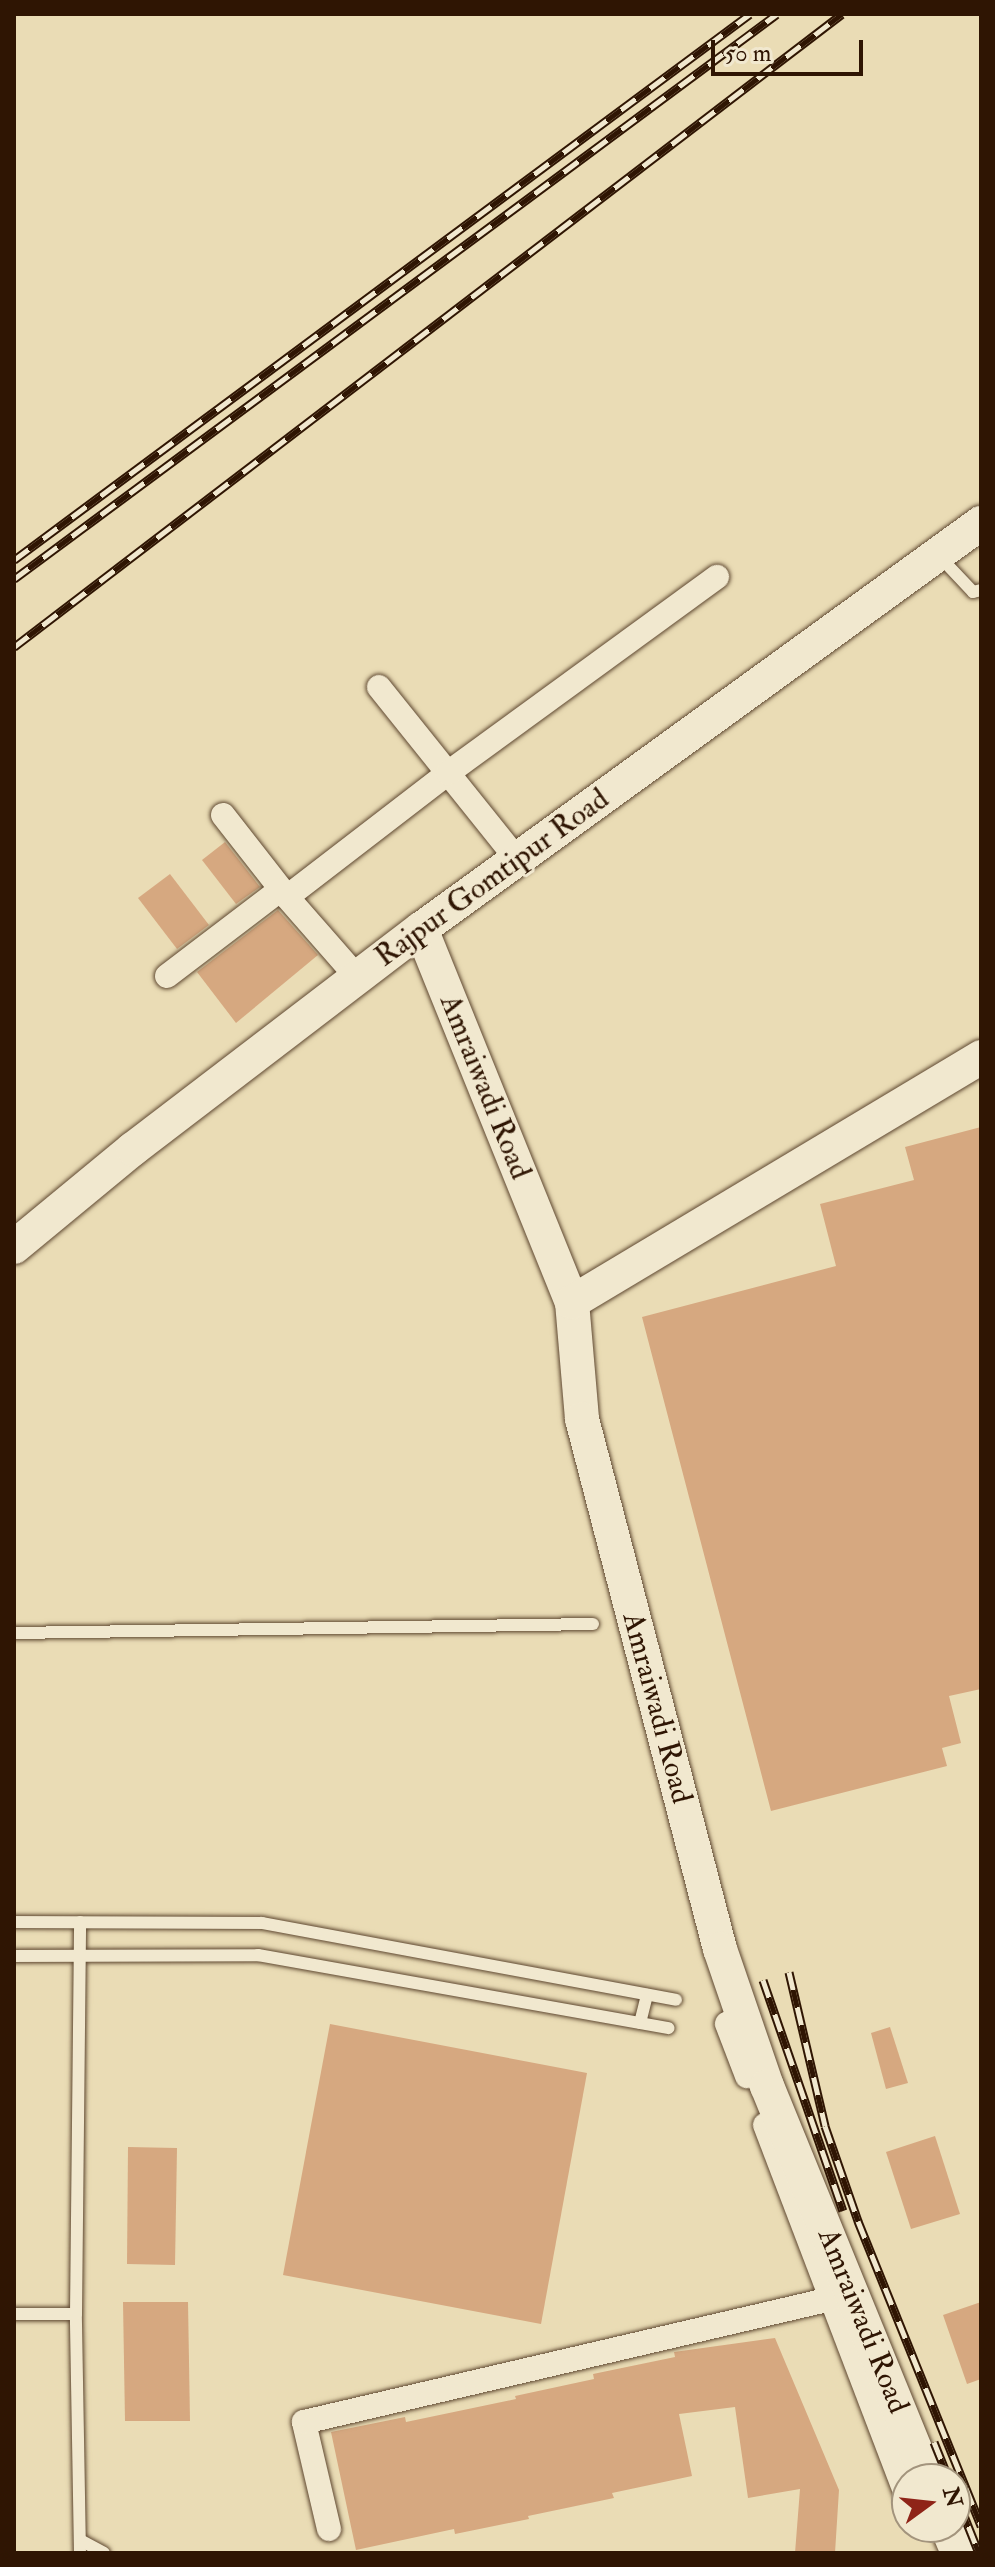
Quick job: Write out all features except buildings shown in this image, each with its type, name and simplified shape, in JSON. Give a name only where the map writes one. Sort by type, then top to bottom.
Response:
[{"type":"main road","name":"Rajpur Gomtipur Road","points":[[14,1247],[133,1149],[421,929],[981,523]]},
{"type":"main road","name":"Amraiwadi Road","points":[[421,929],[572,1302],[582,1419],[720,1949],[767,2086],[920,2463]]},
{"type":"main road","points":[[572,1302],[981,1057]]},
{"type":"street","points":[[167,976],[717,577]]},
{"type":"street","points":[[379,687],[517,859]]},
{"type":"street","points":[[223,815],[284,893],[357,977]]},
{"type":"street","points":[[743,2015],[727,2024],[894,2463]]},
{"type":"street","points":[[329,2529],[304,2422],[831,2299]]},
{"type":"lane","points":[[938,554],[973,592],[981,590]]},
{"type":"lane","points":[[14,1633],[593,1624]]},
{"type":"lane","points":[[14,1922],[262,1923],[676,2000]]},
{"type":"lane","points":[[80,1922],[76,2314],[80,2546],[104,2553]]},
{"type":"lane","points":[[14,1956],[258,1955],[669,2028]]},
{"type":"lane","points":[[640,2023],[647,1995]]},
{"type":"lane","points":[[14,2314],[76,2314]]},
{"type":"railway","points":[[14,560],[750,14]]},
{"type":"railway","points":[[14,579],[777,14]]},
{"type":"railway","points":[[14,647],[842,14]]},
{"type":"railway","points":[[789,1972],[825,2126],[858,2221],[981,2526]]},
{"type":"railway","points":[[763,1980],[843,2211]]},
{"type":"railway","points":[[934,2442],[943,2463]]},
{"type":"railway","points":[[971,2533],[979,2553]]}]
